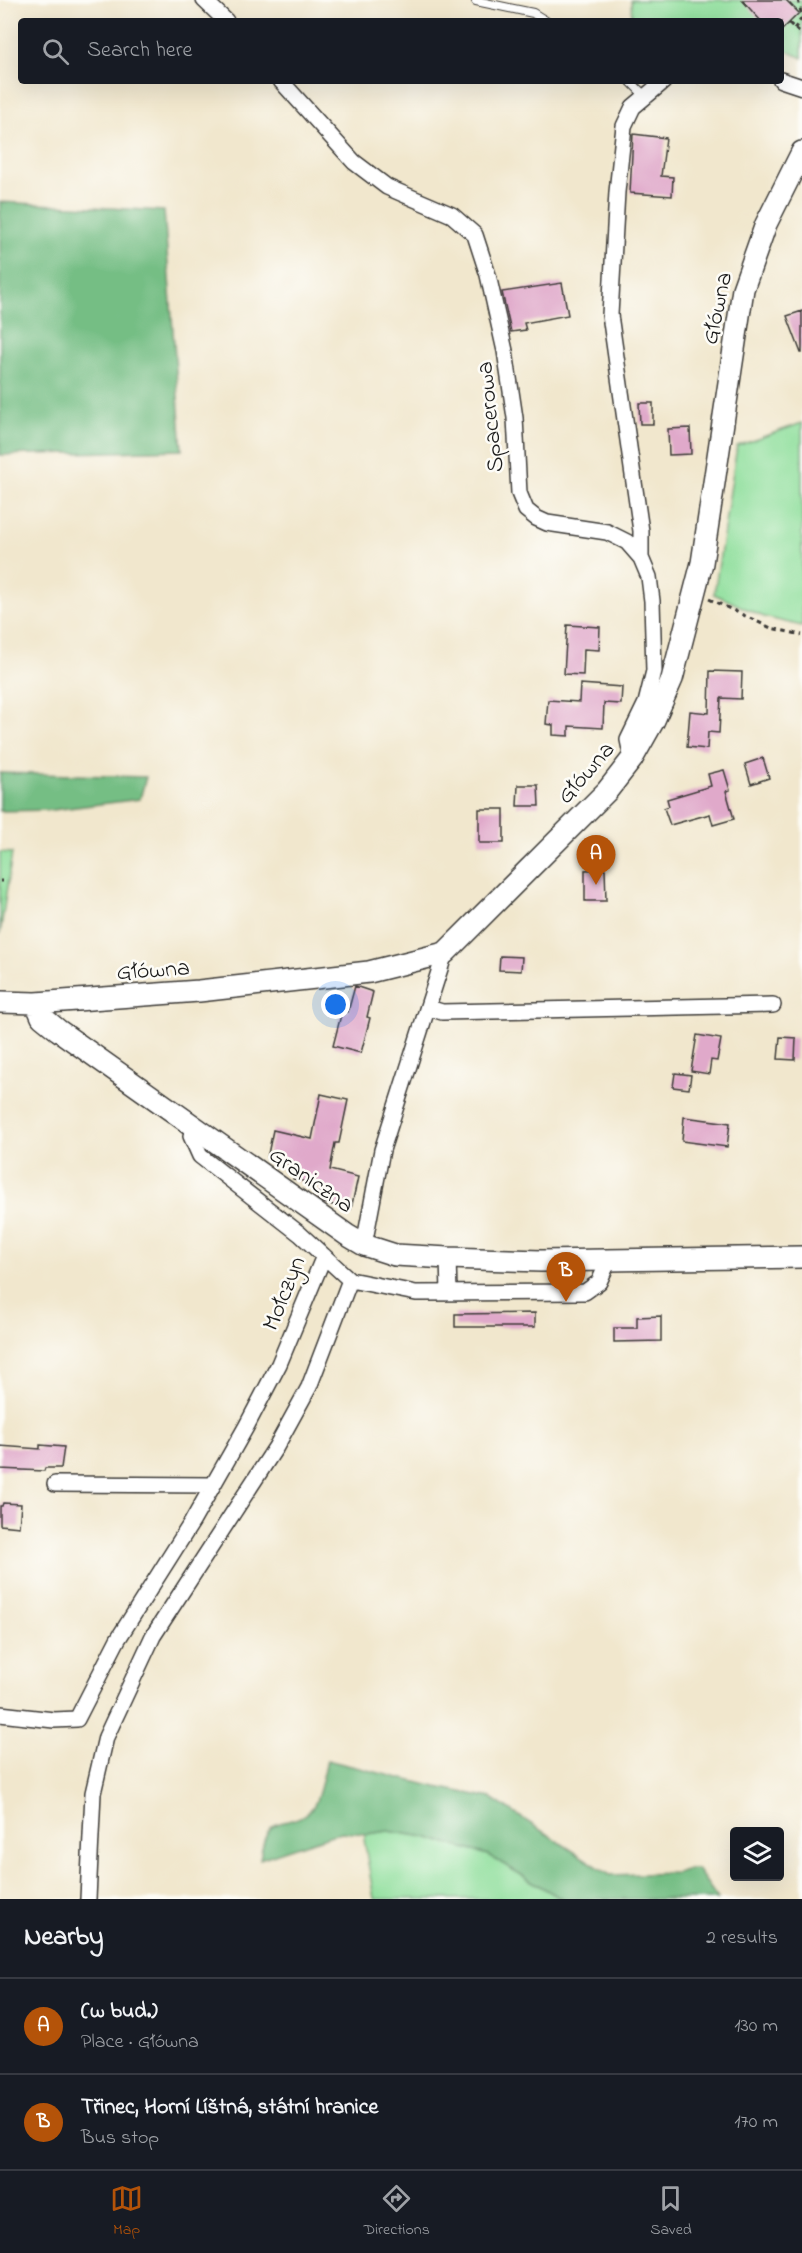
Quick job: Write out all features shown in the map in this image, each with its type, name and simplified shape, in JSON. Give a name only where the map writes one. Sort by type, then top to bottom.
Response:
[{"type":"street","points":[[204,0],[223,18]]},
{"type":"street","points":[[784,81],[802,87]]},
{"type":"street","name":"Spacerowa","points":[[284,84],[354,162],[387,187],[452,215],[475,235],[488,275],[505,351],[515,418],[519,493],[526,510],[547,523],[607,532],[627,542],[641,558],[649,577],[654,671],[646,703],[628,740],[632,759]]},
{"type":"street","points":[[641,558],[641,531],[610,315],[617,192],[624,126],[633,107],[660,84]]},
{"type":"street","name":"Główna","points":[[0,1002],[36,1003],[199,991],[369,972],[445,953],[607,791],[632,759],[654,720],[672,679],[702,563],[743,289],[766,224],[802,152]]},
{"type":"street","name":"Graniczna","points":[[36,1003],[42,1017],[58,1030],[364,1245],[382,1150],[445,953]]},
{"type":"street","points":[[429,1008],[442,1012],[773,1005]]},
{"type":"street","name":"Mołczyn","points":[[0,1714],[54,1720],[77,1719],[118,1639],[192,1522],[279,1364],[324,1256],[300,1234],[200,1156],[191,1136],[194,1126]]},
{"type":"street","points":[[364,1245],[395,1255],[541,1261],[802,1257]]},
{"type":"street","points":[[324,1256],[350,1280],[416,1293],[585,1292],[599,1282],[609,1260]]},
{"type":"street","points":[[448,1258],[449,1292]]},
{"type":"street","points":[[88,1899],[93,1793],[106,1737],[153,1636],[276,1448],[309,1387],[350,1280]]},
{"type":"street","points":[[55,1484],[213,1485]]},
{"type":"lane","points":[[476,1],[533,13],[541,18]]},
{"type":"lane","points":[[633,84],[645,96]]},
{"type":"path","points":[[794,29],[802,17],[798,0]]},
{"type":"path","points":[[789,23],[802,35]]},
{"type":"path","points":[[693,593],[771,628],[802,635]]},
{"type":"green space","points":[[631,0],[802,0],[802,58],[784,49],[784,18],[632,18]]},
{"type":"green space","points":[[0,202],[164,211],[182,450],[0,455]]},
{"type":"green space","points":[[802,423],[802,626],[764,617],[714,594],[737,446]]},
{"type":"green space","points":[[0,773],[146,777],[140,799],[53,810],[0,811]]},
{"type":"green space","points":[[0,852],[12,853],[0,935]]},
{"type":"green space","points":[[327,1760],[491,1798],[610,1875],[677,1873],[697,1869],[718,1899],[562,1899],[488,1855],[425,1837],[388,1831],[367,1834],[341,1832],[260,1859],[264,1842],[273,1826],[303,1815],[315,1804]]},
{"type":"green space","points":[[388,1831],[425,1837],[488,1855],[562,1899],[374,1899],[364,1839],[367,1834]]},
{"type":"building","points":[[742,0],[786,0],[799,13],[784,28],[784,18],[758,18]]},
{"type":"building","points":[[633,134],[666,138],[661,176],[673,177],[672,196],[630,193]]},
{"type":"building","points":[[562,283],[568,315],[524,323],[526,330],[511,332],[502,292]]},
{"type":"building","points":[[802,311],[802,353],[801,353],[787,316]]},
{"type":"building","points":[[639,403],[653,403],[653,424],[640,424]]},
{"type":"building","points":[[690,428],[691,454],[669,455],[668,429]]},
{"type":"building","points":[[567,625],[600,627],[599,650],[584,649],[583,675],[564,674]]},
{"type":"building","points":[[710,671],[742,672],[741,699],[721,698],[719,733],[708,732],[707,749],[687,747],[690,711],[709,713]]},
{"type":"building","points":[[580,684],[622,687],[621,704],[604,703],[603,728],[569,726],[569,736],[553,735],[553,725],[546,724],[548,700],[579,702]]},
{"type":"building","points":[[763,758],[769,778],[751,784],[745,764]]},
{"type":"building","points":[[724,770],[730,790],[726,791],[734,819],[713,825],[710,814],[670,825],[664,808],[669,806],[667,799],[711,786],[708,774]]},
{"type":"building","points":[[518,785],[538,785],[539,806],[517,806]]},
{"type":"building","points":[[479,809],[504,809],[504,843],[479,843]]},
{"type":"building","points":[[605,869],[606,901],[585,901],[585,870]]},
{"type":"building","points":[[500,956],[522,957],[521,971],[499,970]]},
{"type":"building","points":[[355,986],[373,992],[367,1017],[370,1018],[361,1053],[333,1046],[342,1011],[348,1012]]},
{"type":"building","points":[[697,1035],[721,1039],[717,1061],[711,1060],[709,1074],[691,1071]]},
{"type":"building","points":[[780,1037],[796,1038],[795,1060],[778,1059]]},
{"type":"building","points":[[675,1073],[691,1075],[689,1089],[673,1087]]},
{"type":"building","points":[[321,1094],[348,1100],[339,1143],[335,1143],[330,1170],[358,1177],[351,1209],[324,1203],[318,1199],[321,1185],[293,1179],[296,1165],[267,1159],[273,1130],[312,1139]]},
{"type":"building","points":[[684,1117],[730,1123],[727,1147],[682,1141]]},
{"type":"building","points":[[535,1313],[535,1327],[455,1327],[455,1314]]},
{"type":"building","points":[[661,1316],[661,1341],[614,1342],[614,1328],[637,1328],[637,1317]]},
{"type":"building","points":[[40,1445],[64,1447],[61,1468],[45,1468],[44,1471],[0,1469],[0,1446],[40,1449]]},
{"type":"building","points":[[3,1503],[21,1504],[19,1527],[0,1525],[0,1506]]},
{"type":"place","name":"(w bud.)","points":[[596,885]]},
{"type":"place","name":"Třinec, Horní Líštná, státní hranice","points":[[566,1302]]}]
